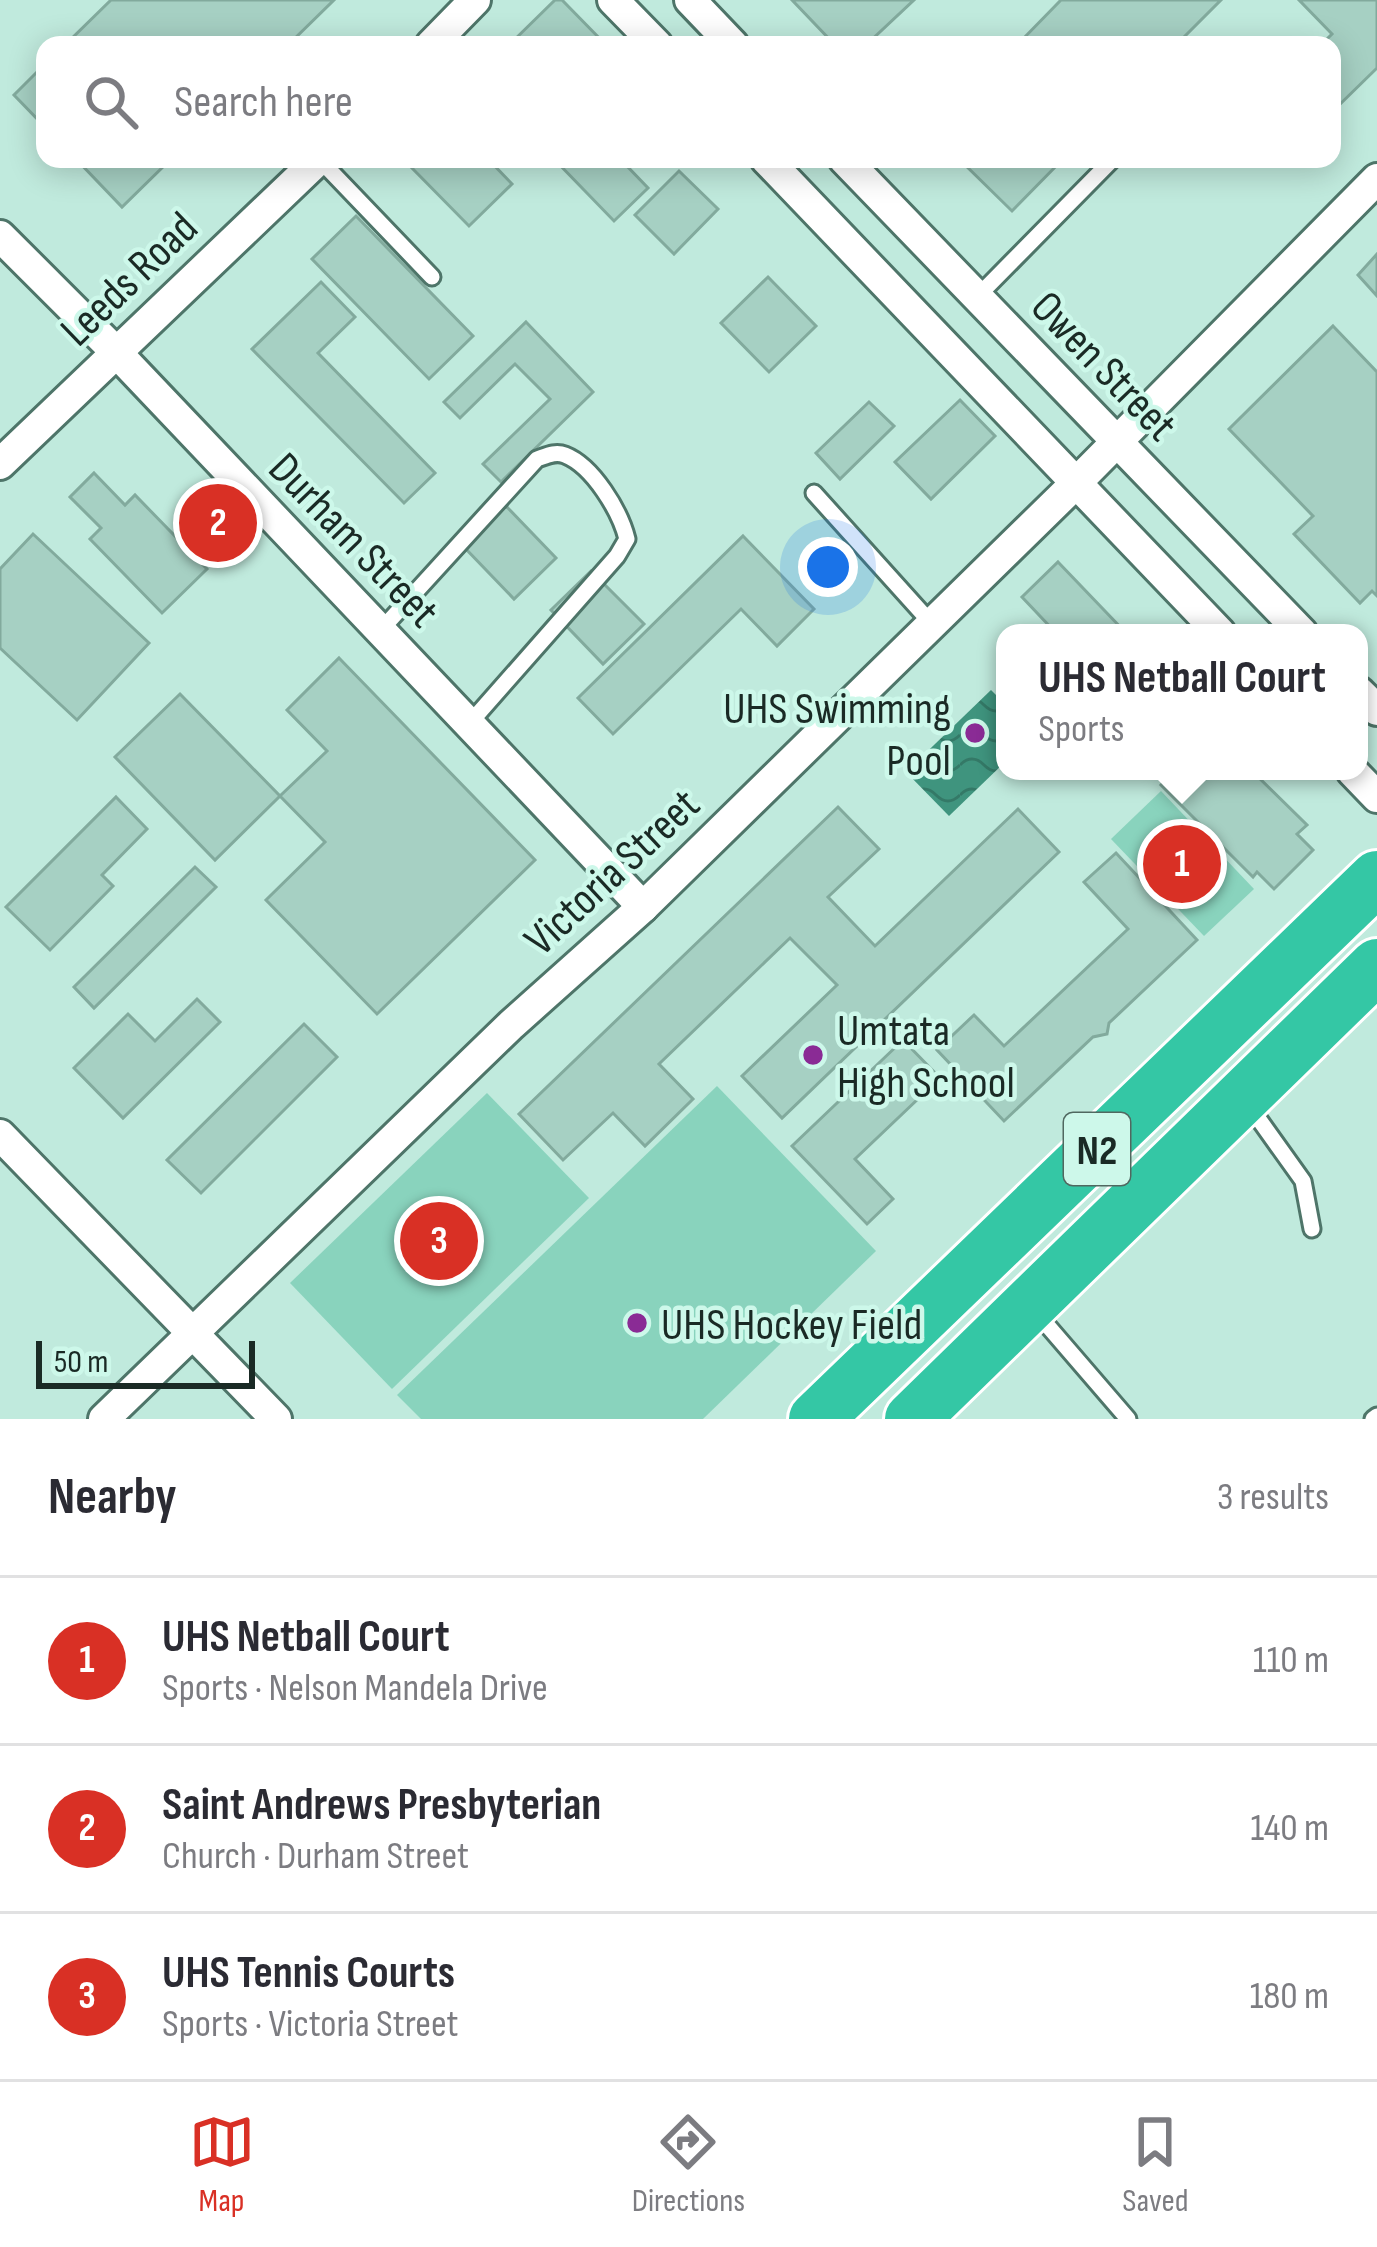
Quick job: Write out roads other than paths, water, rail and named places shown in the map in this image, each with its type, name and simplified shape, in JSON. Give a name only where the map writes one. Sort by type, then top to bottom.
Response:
[{"type":"highway","name":"N2","points":[[816,1419],[1377,878]]},
{"type":"highway","name":"N2","points":[[912,1419],[1377,966]]},
{"type":"street","points":[[440,36],[475,0]]},
{"type":"street","points":[[614,0],[648,36]]},
{"type":"street","points":[[690,0],[724,36]]},
{"type":"street","name":"Leeds Road","points":[[0,464],[309,168]]},
{"type":"street","points":[[775,168],[1211,624]]},
{"type":"street","name":"Owen Street","points":[[853,168],[1293,624]]},
{"type":"street","name":"Victoria Street","points":[[104,1419],[511,1025],[643,907],[1076,483],[1377,179]]},
{"type":"street","name":"Durham Street","points":[[3,243],[115,351],[643,907]]},
{"type":"street","points":[[0,1135],[276,1419]]},
{"type":"lane","points":[[328,168],[432,277]]},
{"type":"lane","points":[[977,297],[1104,168]]},
{"type":"lane","points":[[380,631],[537,459],[552,453],[567,455],[608,495],[622,518],[627,539],[617,556],[469,724]]},
{"type":"lane","points":[[814,493],[932,624]]},
{"type":"lane","points":[[1242,1097],[1263,1119],[1303,1181],[1312,1229]]},
{"type":"lane","points":[[1029,1304],[1128,1419]]},
{"type":"water","name":"UHS Swimming Pool","points":[[991,690],[996,695],[996,771],[949,816],[906,772]]},
{"type":"place","name":"Saint Andrews Presbyterian","points":[[218,523]]},
{"type":"place","name":"UHS Swimming Pool","points":[[975,733]]},
{"type":"place","name":"UHS Netball Court","points":[[1182,864]]},
{"type":"place","name":"Umtata High School","points":[[813,1055]]},
{"type":"place","name":"UHS Tennis Courts","points":[[439,1241]]},
{"type":"place","name":"UHS Hockey Field","points":[[637,1323]]}]
